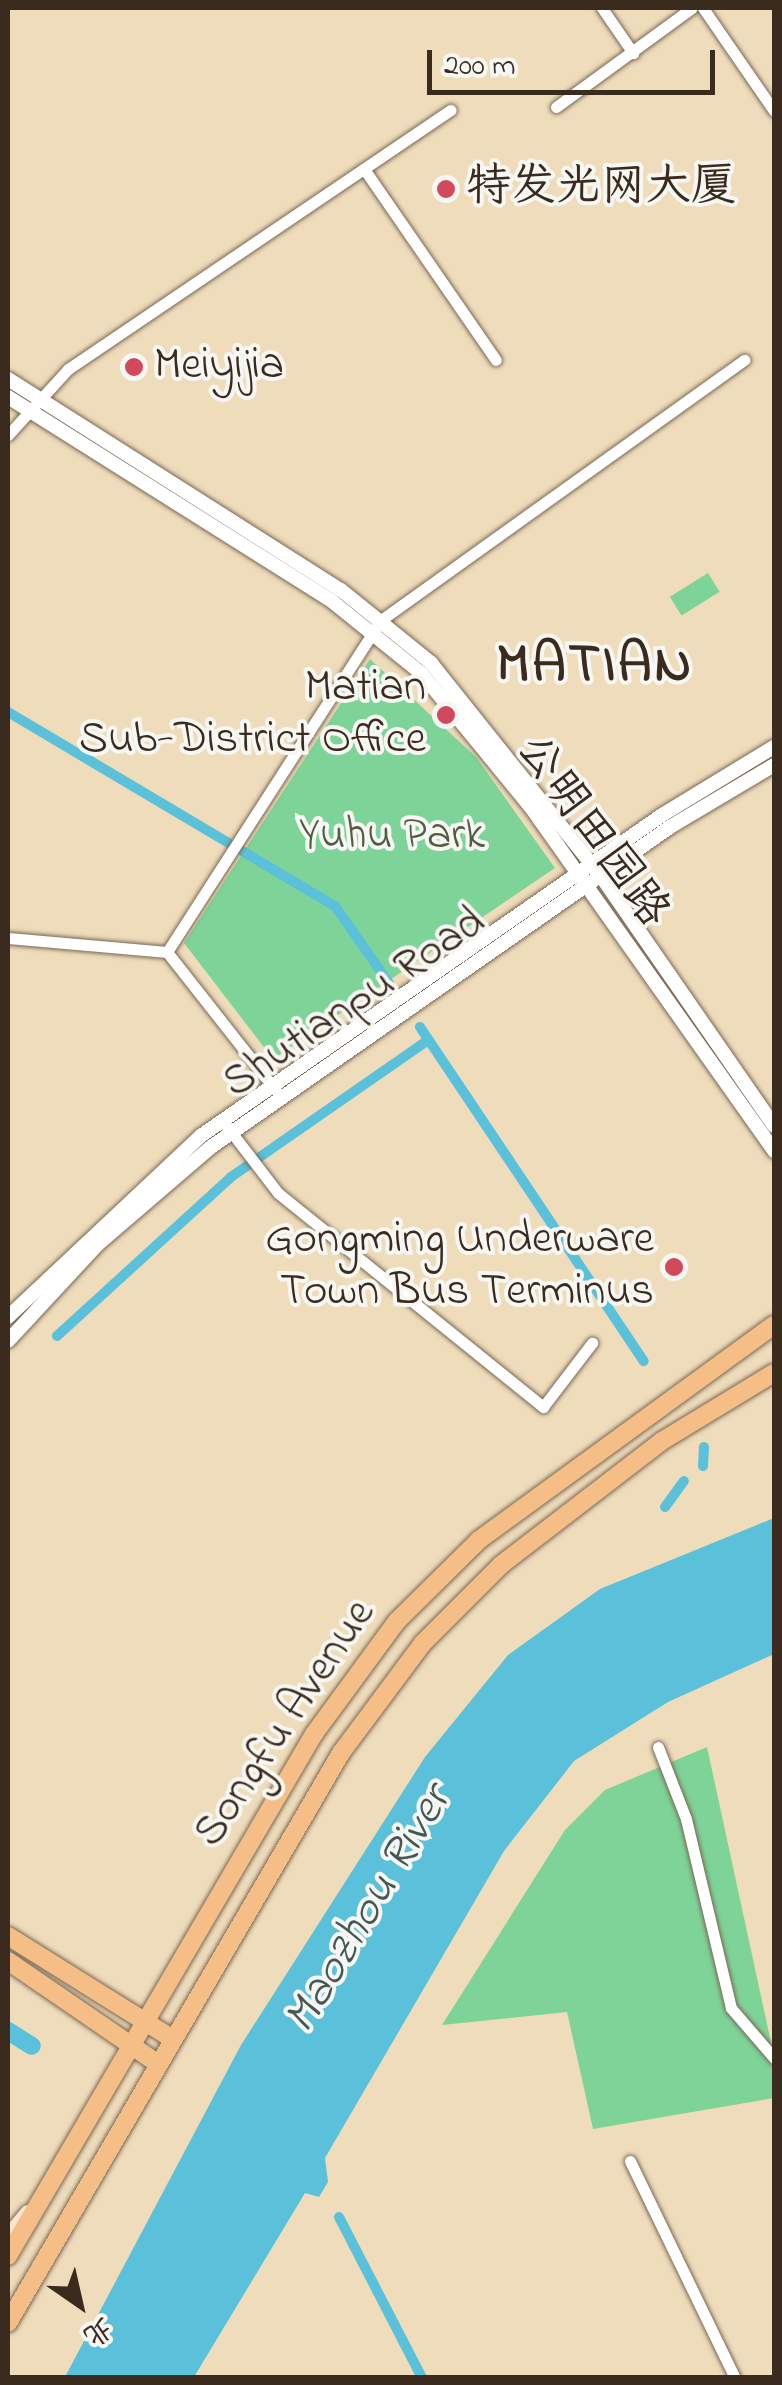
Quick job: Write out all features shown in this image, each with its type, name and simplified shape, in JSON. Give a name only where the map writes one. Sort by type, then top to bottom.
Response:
[{"type":"main road","name":"Songfu Avenue","points":[[8,2256],[314,1734],[397,1621],[478,1540],[774,1324]]},
{"type":"main road","name":"Songfu Avenue","points":[[8,2323],[342,1753],[423,1643],[515,1554],[662,1441],[774,1373]]},
{"type":"main road","points":[[8,1936],[172,2038]]},
{"type":"main road","points":[[8,1961],[158,2062]]},
{"type":"main road","points":[[8,2235],[46,2190]]},
{"type":"street","points":[[602,8],[634,53]]},
{"type":"street","points":[[556,107],[692,8]]},
{"type":"street","points":[[703,8],[774,111]]},
{"type":"street","points":[[8,435],[31,403],[451,110]]},
{"type":"street","points":[[364,169],[496,360]]},
{"type":"street","points":[[168,952],[220,865],[377,625],[744,360]]},
{"type":"street","name":"公明田园路","points":[[8,379],[31,403],[377,625],[468,702],[774,1126]]},
{"type":"street","name":"公明田园路","points":[[8,397],[31,403]]},
{"type":"street","name":"Shutianpu Road","points":[[8,1342],[96,1244],[277,1091],[774,747]]},
{"type":"street","name":"Shutianpu Road","points":[[590,875],[774,765]]},
{"type":"street","name":"公明田园路","points":[[590,875],[774,1151]]},
{"type":"street","points":[[8,938],[168,952],[277,1091]]},
{"type":"street","points":[[231,1132],[266,1177],[543,1407],[592,1344]]},
{"type":"street","name":"Shutianpu Road","points":[[8,1318],[100,1222],[231,1132]]},
{"type":"street","points":[[658,1746],[686,1819],[731,2008],[774,2058]]},
{"type":"street","points":[[630,2161],[735,2378]]},
{"type":"green space","points":[[708,573],[720,592],[681,616],[670,597]]},
{"type":"green space","name":"Yuhu Park","points":[[370,659],[476,757],[555,868],[273,1059],[184,943]]},
{"type":"green space","points":[[707,1747],[774,2056],[774,2098],[593,2129],[567,2012],[442,2025],[565,1830],[605,1790]]},
{"type":"water","name":"Maozhou River","points":[[774,1518],[774,1654],[668,1702],[574,1761],[504,1851],[325,2158],[328,2182],[319,2197],[305,2193],[194,2377],[65,2377],[241,2045],[425,1757],[508,1655],[600,1589]]},
{"type":"waterway","points":[[8,712],[335,906],[389,983]]},
{"type":"waterway","points":[[420,1027],[644,1361]]},
{"type":"waterway","points":[[57,1336],[231,1177],[428,1040]]},
{"type":"waterway","points":[[703,1466],[704,1447]]},
{"type":"waterway","points":[[665,1507],[684,1481]]},
{"type":"waterway","points":[[8,2031],[32,2046]]},
{"type":"waterway","points":[[339,2217],[422,2378]]},
{"type":"place","name":"特发光网大厦","points":[[446,189]]},
{"type":"place","name":"Meiyijia","points":[[134,367]]},
{"type":"place","name":"Matian Sub-District Office","points":[[446,715]]},
{"type":"place","name":"Gongming Underware Town Bus Terminus","points":[[674,1267]]},
{"type":"district","name":"MATIAN","points":[[595,668]]}]
